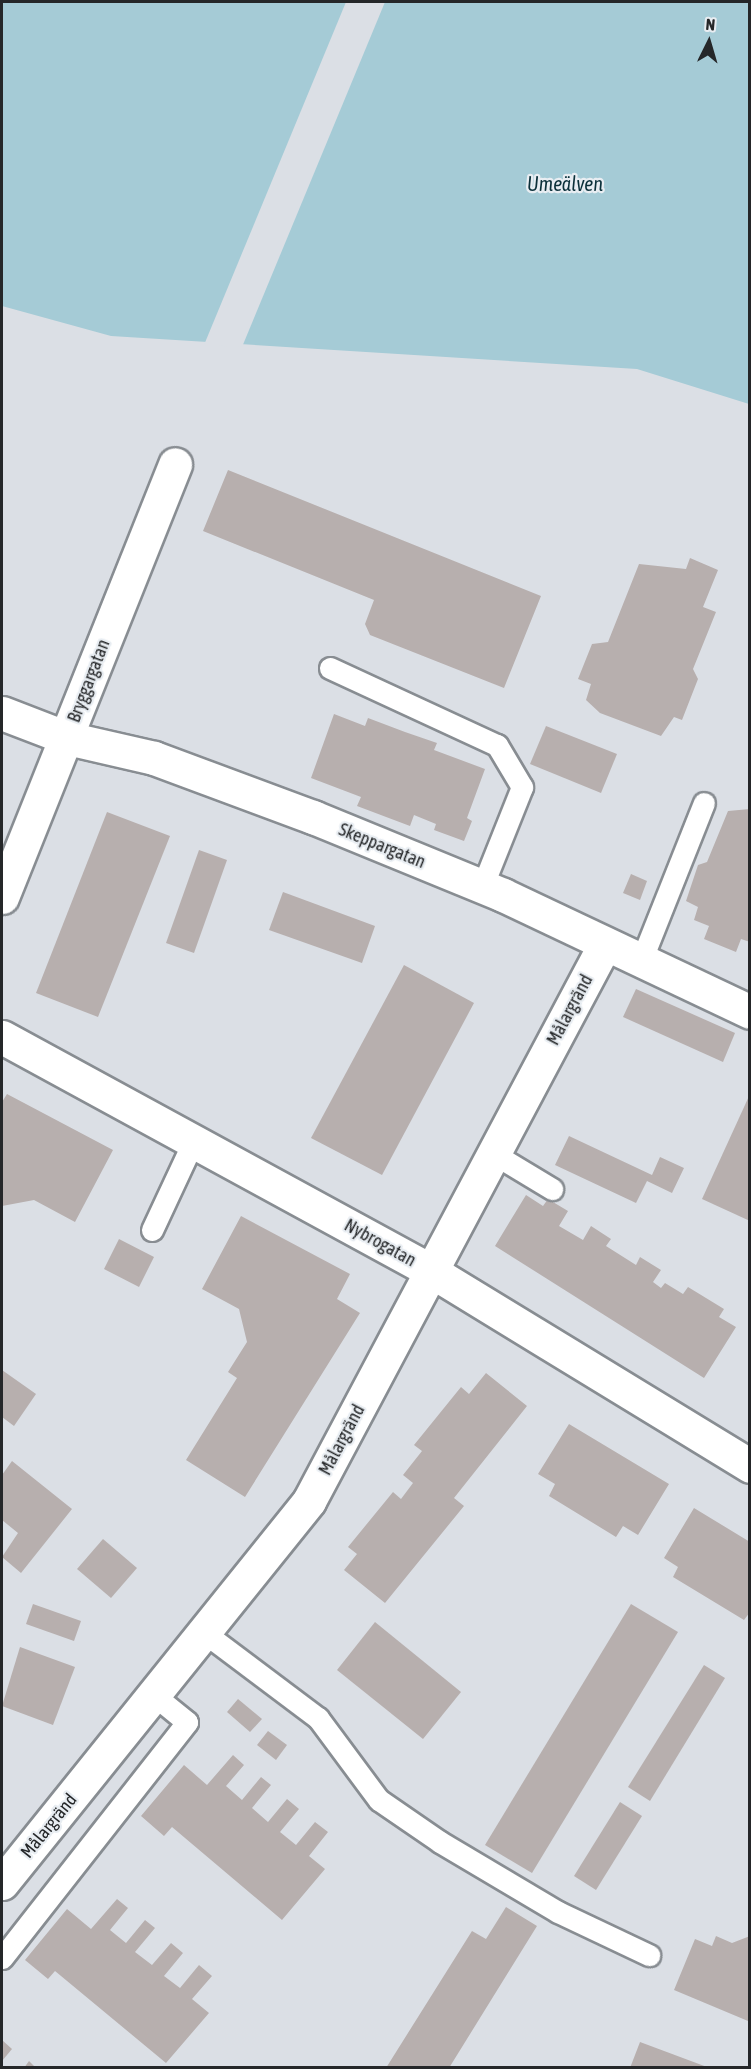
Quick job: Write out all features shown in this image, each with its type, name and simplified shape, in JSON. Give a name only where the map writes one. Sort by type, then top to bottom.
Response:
[{"type":"street","name":"Bryggargatan","points":[[2,897],[175,464]]},
{"type":"street","name":"Skeppargatan","points":[[2,712],[67,738],[154,758],[482,886],[750,1012]]},
{"type":"street","name":"Målargränd","points":[[2,1883],[206,1634],[309,1501],[605,944]]},
{"type":"street","name":"Nybrogatan","points":[[2,1037],[431,1271],[750,1466]]},
{"type":"lane","points":[[330,668],[497,745],[522,787],[482,886]]},
{"type":"lane","points":[[641,961],[704,803]]},
{"type":"lane","points":[[152,1230],[193,1142]]},
{"type":"lane","points":[[494,1154],[552,1189]]},
{"type":"lane","points":[[206,1634],[318,1718],[379,1800],[440,1842],[558,1912],[650,1955]]},
{"type":"lane","points":[[2,1959],[187,1722],[155,1696]]},
{"type":"water","name":"Umeälven","points":[[2,2],[749,2],[749,404],[637,369],[111,336],[2,306]]},
{"type":"pier","points":[[346,2],[385,2],[242,347],[204,345]]},
{"type":"building","points":[[228,470],[541,596],[504,688],[370,635],[365,624],[374,600],[203,531]]},
{"type":"building","points":[[690,558],[718,570],[703,607],[716,612],[693,669],[698,679],[682,720],[674,717],[661,736],[600,713],[586,700],[591,684],[578,679],[592,644],[608,642],[639,564],[686,569]]},
{"type":"building","points":[[334,714],[365,726],[368,718],[437,743],[434,750],[485,769],[467,818],[472,821],[464,841],[434,830],[436,824],[414,815],[410,826],[357,806],[361,797],[311,778]]},
{"type":"building","points":[[546,726],[617,754],[601,793],[530,764]]},
{"type":"building","points":[[750,809],[750,942],[741,939],[736,952],[704,939],[709,926],[694,920],[698,907],[686,901],[698,865],[707,862],[728,811]]},
{"type":"building","points":[[107,812],[170,836],[98,1017],[36,993]]},
{"type":"building","points":[[199,850],[227,860],[194,953],[166,943]]},
{"type":"building","points":[[631,874],[647,881],[640,900],[623,893]]},
{"type":"building","points":[[283,892],[375,926],[362,963],[269,930]]},
{"type":"building","points":[[404,965],[474,1003],[382,1175],[311,1138]]},
{"type":"building","points":[[636,989],[735,1033],[723,1062],[623,1017]]},
{"type":"building","points":[[7,1094],[113,1150],[75,1222],[34,1200],[2,1206],[2,1102]]},
{"type":"building","points":[[750,1094],[750,1221],[702,1199]]},
{"type":"building","points":[[569,1136],[652,1175],[660,1157],[684,1168],[672,1193],[647,1181],[636,1203],[555,1165]]},
{"type":"building","points":[[526,1195],[543,1206],[548,1199],[568,1211],[559,1226],[583,1240],[591,1226],[611,1239],[606,1246],[636,1265],[640,1257],[661,1270],[653,1282],[661,1288],[665,1283],[683,1294],[688,1287],[724,1309],[719,1317],[736,1327],[704,1378],[495,1246]]},
{"type":"building","points":[[241,1216],[350,1274],[337,1299],[360,1313],[245,1497],[186,1460],[237,1378],[228,1372],[247,1342],[239,1309],[202,1289]]},
{"type":"building","points":[[119,1239],[154,1257],[139,1287],[104,1269]]},
{"type":"building","points":[[2,1370],[36,1394],[14,1426],[2,1417]]},
{"type":"building","points":[[486,1373],[527,1406],[454,1498],[464,1506],[385,1603],[344,1570],[357,1554],[348,1547],[393,1492],[401,1499],[413,1483],[403,1475],[422,1451],[414,1445],[461,1387],[469,1394]]},
{"type":"building","points":[[569,1424],[669,1484],[638,1535],[623,1526],[616,1537],[549,1496],[555,1484],[538,1474]]},
{"type":"building","points":[[12,1461],[72,1509],[21,1573],[2,1557],[18,1533],[2,1520],[2,1475]]},
{"type":"building","points":[[694,1508],[750,1542],[750,1612],[744,1620],[673,1577],[678,1567],[664,1558]]},
{"type":"building","points":[[103,1539],[137,1568],[111,1598],[77,1569]]},
{"type":"building","points":[[33,1604],[81,1621],[74,1641],[26,1624]]},
{"type":"building","points":[[631,1604],[678,1632],[532,1873],[485,1845]]},
{"type":"building","points":[[375,1622],[461,1692],[423,1739],[337,1670]]},
{"type":"building","points":[[20,1647],[75,1667],[53,1725],[2,1706]]},
{"type":"building","points":[[704,1665],[725,1678],[650,1801],[628,1787]]},
{"type":"building","points":[[238,1699],[262,1719],[250,1732],[227,1712]]},
{"type":"building","points":[[268,1731],[287,1745],[276,1760],[257,1745]]},
{"type":"building","points":[[233,1755],[244,1765],[226,1786],[242,1800],[261,1777],[271,1785],[252,1808],[268,1822],[287,1799],[299,1809],[280,1832],[296,1845],[315,1822],[328,1832],[309,1856],[325,1869],[282,1920],[172,1827],[164,1836],[141,1816],[184,1765],[207,1785]]},
{"type":"building","points":[[620,1802],[642,1816],[596,1890],[574,1876]]},
{"type":"building","points":[[117,1899],[128,1908],[110,1930],[126,1943],[145,1920],[155,1928],[135,1952],[152,1965],[171,1943],[183,1953],[164,1976],[180,1988],[199,1965],[212,1976],[192,1999],[209,2013],[166,2063],[55,1971],[48,1979],[25,1960],[67,1909],[91,1929]]},
{"type":"building","points":[[506,1907],[537,1926],[449,2068],[386,2068],[472,1931],[486,1939]]},
{"type":"building","points":[[716,1936],[732,1943],[750,1936],[748,2021],[674,1990],[695,1939],[712,1946]]},
{"type":"building","points":[[2,2040],[12,2049],[2,2061]]},
{"type":"building","points":[[640,2042],[707,2067],[707,2068],[630,2068]]},
{"type":"building","points":[[29,2061],[36,2068],[24,2068]]}]
